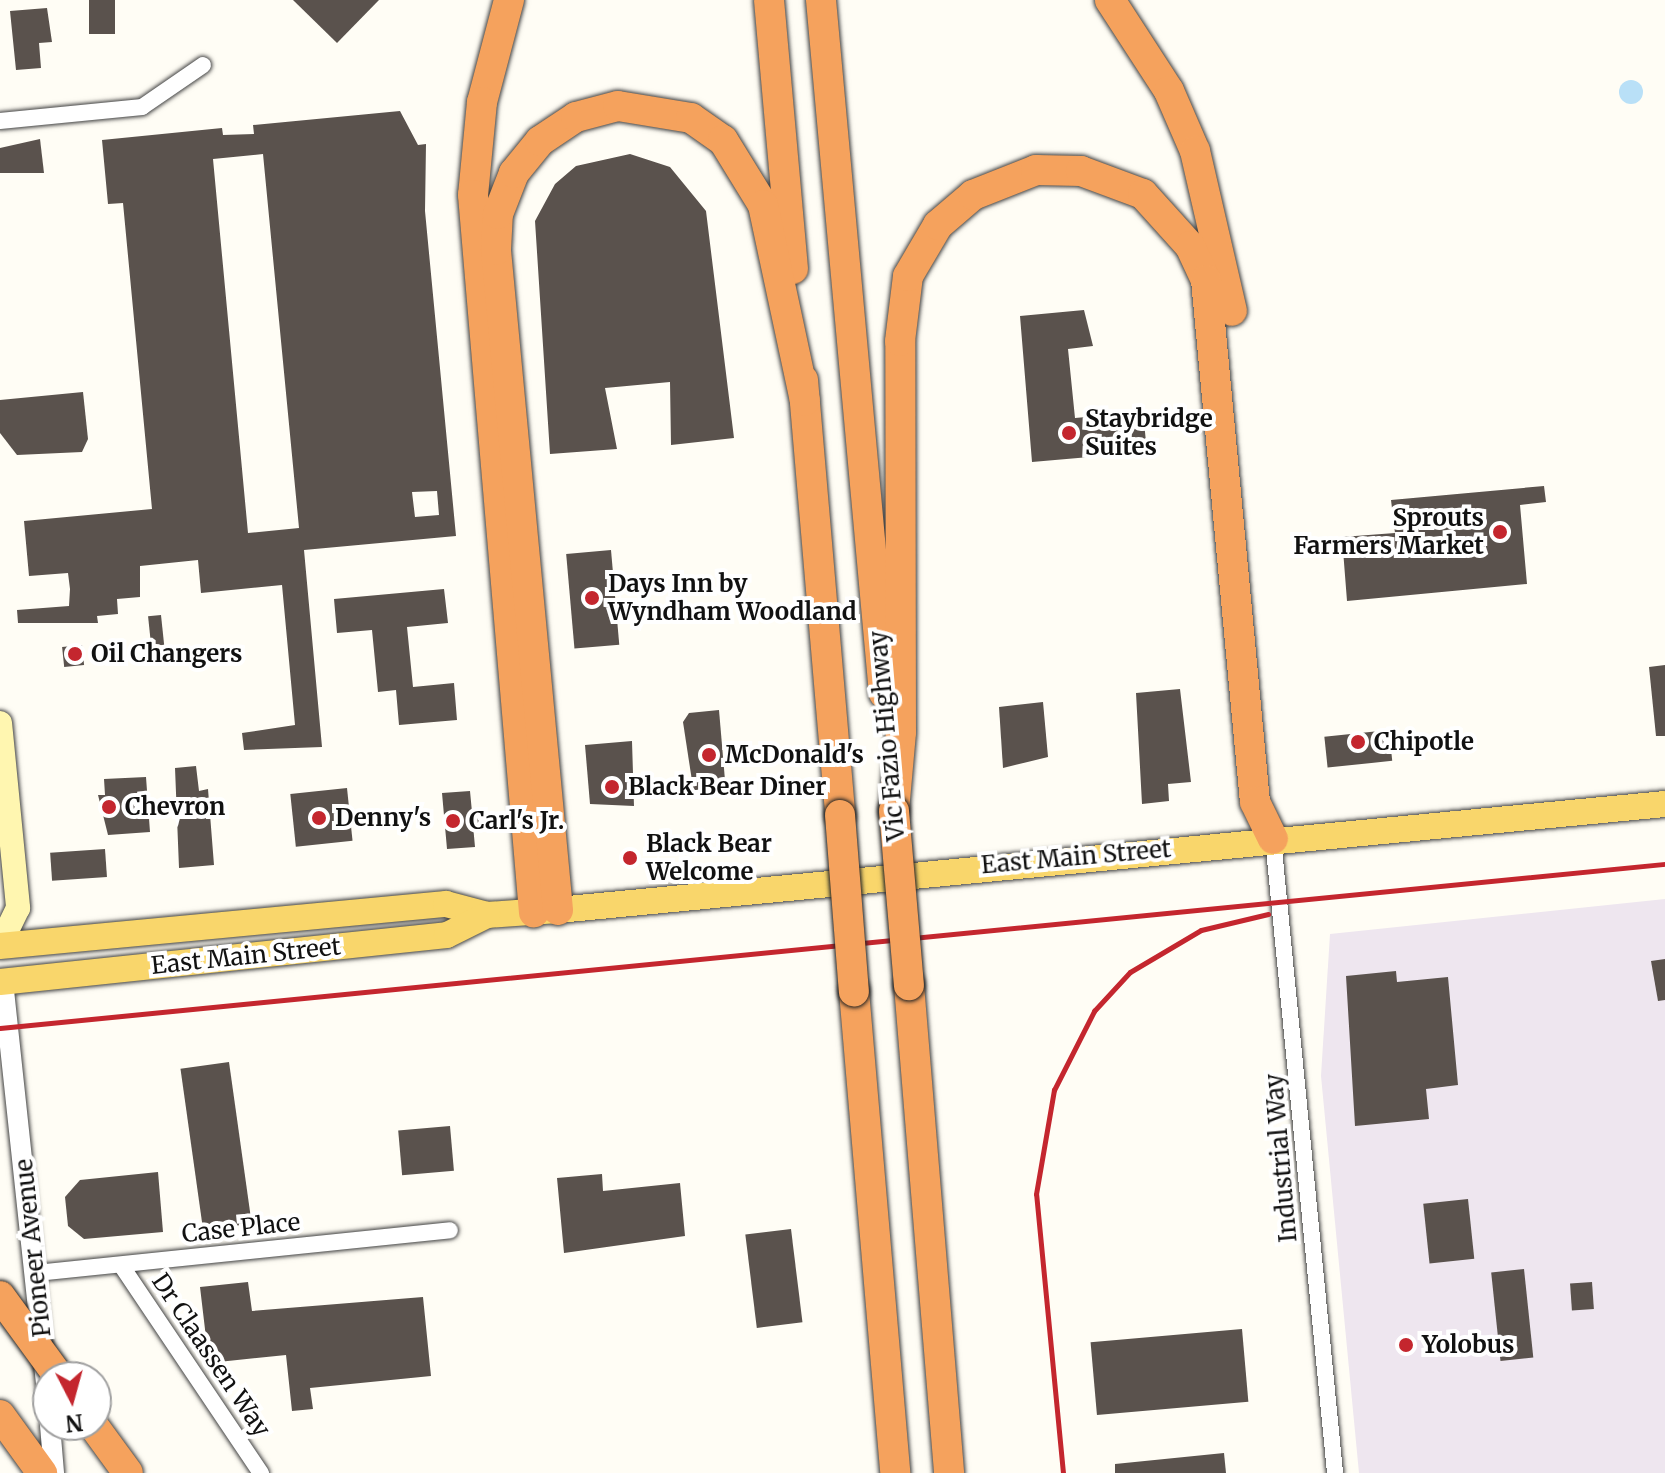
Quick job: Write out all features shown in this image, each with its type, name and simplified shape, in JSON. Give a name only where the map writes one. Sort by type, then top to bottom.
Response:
[{"type":"highway","points":[[509,0],[482,102],[473,195],[546,911]]},
{"type":"highway","points":[[769,0],[895,1473]]},
{"type":"highway","name":"Vic Fazio Highway","points":[[821,0],[894,811],[949,1473]]},
{"type":"highway","points":[[1110,0],[1169,91],[1219,229],[1232,312],[1273,839]]},
{"type":"highway","points":[[546,911],[496,250],[498,214],[514,173],[540,141],[576,117],[618,106],[691,118],[723,140],[763,205],[805,401]]},
{"type":"highway","points":[[894,811],[901,732],[900,341],[908,276],[938,225],[973,195],[1036,170],[1081,171],[1143,194],[1190,246],[1206,280],[1255,802],[1273,839]]},
{"type":"highway","points":[[0,1296],[47,1361]]},
{"type":"highway","points":[[0,1415],[42,1473]]},
{"type":"highway","points":[[105,1441],[128,1473]]},
{"type":"main road","points":[[0,723],[18,908],[0,948]]},
{"type":"main road","name":"East Main Street","points":[[0,948],[446,904],[487,915],[546,911],[1273,839],[1665,804]]},
{"type":"main road","points":[[278,953],[315,937],[356,933],[373,911]]},
{"type":"main road","name":"East Main Street","points":[[2,982],[447,935],[487,915]]},
{"type":"main road","name":"Pioneer Avenue","points":[[0,948],[2,982]]},
{"type":"street","points":[[0,121],[142,107],[203,65]]},
{"type":"street","name":"Industrial Way","points":[[1273,839],[1335,1473]]},
{"type":"street","name":"Pioneer Avenue","points":[[2,982],[45,1361]]},
{"type":"street","name":"Case Place","points":[[37,1273],[450,1230]]},
{"type":"street","name":"Dr Claassen Way","points":[[121,1265],[261,1473]]},
{"type":"street","points":[[51,1441],[54,1473]]},
{"type":"shaded area","points":[[1665,899],[1665,1473],[1359,1473],[1321,1076],[1330,934]]},
{"type":"water","points":[[1631,80],[1639,84],[1643,92],[1639,100],[1631,104],[1623,100],[1619,92],[1623,84]]},
{"type":"building","points":[[89,0],[115,0],[115,34],[89,34]]},
{"type":"building","points":[[293,0],[379,0],[337,43]]},
{"type":"building","points":[[47,8],[52,42],[39,43],[41,68],[16,70],[10,11]]},
{"type":"building","points":[[400,111],[418,145],[426,144],[425,211],[456,536],[304,550],[322,747],[244,750],[242,733],[295,725],[282,585],[201,593],[198,560],[140,566],[140,597],[117,599],[118,614],[97,616],[98,623],[18,623],[17,610],[69,606],[70,589],[68,573],[29,576],[24,521],[152,509],[123,203],[108,204],[102,140],[222,128],[223,135],[254,134],[253,125]],"holes":[[[263,154],[299,528],[248,533],[213,159]],[[437,491],[439,515],[415,517],[412,492]]]},
{"type":"building","points":[[40,139],[44,173],[0,173],[0,148]]},
{"type":"building","points":[[630,154],[670,167],[706,211],[734,438],[671,445],[670,382],[605,388],[617,449],[550,454],[535,221],[555,184],[576,166]]},
{"type":"building","points":[[1084,310],[1093,346],[1068,349],[1075,418],[1143,412],[1147,452],[1032,462],[1020,316]]},
{"type":"building","points":[[83,392],[88,439],[82,452],[17,455],[0,433],[0,400]]},
{"type":"building","points":[[1544,486],[1546,502],[1520,505],[1527,584],[1347,601],[1342,537],[1395,533],[1391,500]]},
{"type":"building","name":"Days Inn by Wyndham Woodland","points":[[611,550],[619,645],[574,649],[566,554]]},
{"type":"building","points":[[444,589],[448,623],[407,627],[413,687],[454,683],[457,720],[399,725],[396,690],[378,692],[372,630],[337,633],[334,599]]},
{"type":"building","points":[[161,615],[164,645],[151,646],[148,616]]},
{"type":"building","points":[[82,645],[84,665],[64,667],[62,647]]},
{"type":"building","points":[[1665,665],[1665,736],[1656,736],[1649,667]]},
{"type":"building","points":[[1180,689],[1191,782],[1168,784],[1169,801],[1142,804],[1136,693]]},
{"type":"building","points":[[1043,702],[1048,757],[1003,768],[999,707]]},
{"type":"building","points":[[719,710],[726,792],[694,794],[683,722],[689,713]]},
{"type":"building","points":[[1389,730],[1392,761],[1328,768],[1324,737]]},
{"type":"building","points":[[632,741],[634,806],[590,804],[585,745]]},
{"type":"building","points":[[196,766],[199,791],[208,789],[214,865],[179,868],[175,768]]},
{"type":"building","points":[[146,777],[150,832],[108,835],[98,795],[105,795],[104,779]]},
{"type":"building","points":[[347,788],[353,841],[296,847],[290,794]]},
{"type":"building","points":[[470,791],[472,812],[485,811],[486,823],[473,825],[475,847],[447,849],[442,793]]},
{"type":"building","points":[[105,849],[107,877],[52,881],[50,853]]},
{"type":"building","points":[[1665,959],[1665,1000],[1658,1001],[1651,961]]},
{"type":"building","points":[[1396,971],[1397,982],[1448,977],[1458,1085],[1426,1089],[1429,1119],[1355,1126],[1346,976]]},
{"type":"building","points":[[229,1062],[252,1223],[203,1230],[180,1069]]},
{"type":"building","points":[[450,1126],[454,1171],[402,1175],[398,1131]]},
{"type":"building","points":[[158,1172],[163,1232],[84,1239],[68,1226],[65,1197],[80,1180]]},
{"type":"building","points":[[602,1174],[603,1191],[680,1183],[685,1236],[564,1253],[557,1178]]},
{"type":"building","points":[[1468,1199],[1474,1259],[1430,1263],[1423,1204]]},
{"type":"building","points":[[791,1229],[802,1322],[757,1328],[745,1235]]},
{"type":"building","points":[[1524,1269],[1533,1358],[1500,1361],[1491,1272]]},
{"type":"building","points":[[248,1282],[252,1311],[423,1297],[431,1376],[310,1388],[313,1409],[292,1411],[286,1355],[209,1363],[200,1287]]},
{"type":"building","points":[[1592,1282],[1594,1309],[1572,1310],[1570,1284]]},
{"type":"building","points":[[1242,1329],[1248,1402],[1097,1415],[1091,1342]]},
{"type":"building","points":[[1224,1453],[1226,1473],[1115,1473],[1115,1464]]},
{"type":"railway","points":[[0,1028],[1665,864]]},
{"type":"railway","points":[[1063,1473],[1036,1194],[1054,1090],[1094,1011],[1130,972],[1201,930],[1268,914]]},
{"type":"place","name":"Staybridge Suites","points":[[1069,433]]},
{"type":"place","name":"Sprouts Farmers Market","points":[[1500,532]]},
{"type":"place","name":"Days Inn by Wyndham Woodland","points":[[592,598]]},
{"type":"place","name":"Oil Changers","points":[[75,654]]},
{"type":"place","name":"Chipotle","points":[[1358,742]]},
{"type":"place","name":"McDonald's","points":[[709,755]]},
{"type":"place","name":"Black Bear Diner","points":[[612,787]]},
{"type":"place","name":"Chevron","points":[[109,807]]},
{"type":"place","name":"Denny's","points":[[319,818]]},
{"type":"place","name":"Carl's Jr.","points":[[453,821]]},
{"type":"place","name":"Black Bear Welcome","points":[[630,858]]},
{"type":"place","name":"Yolobus","points":[[1406,1345]]}]
